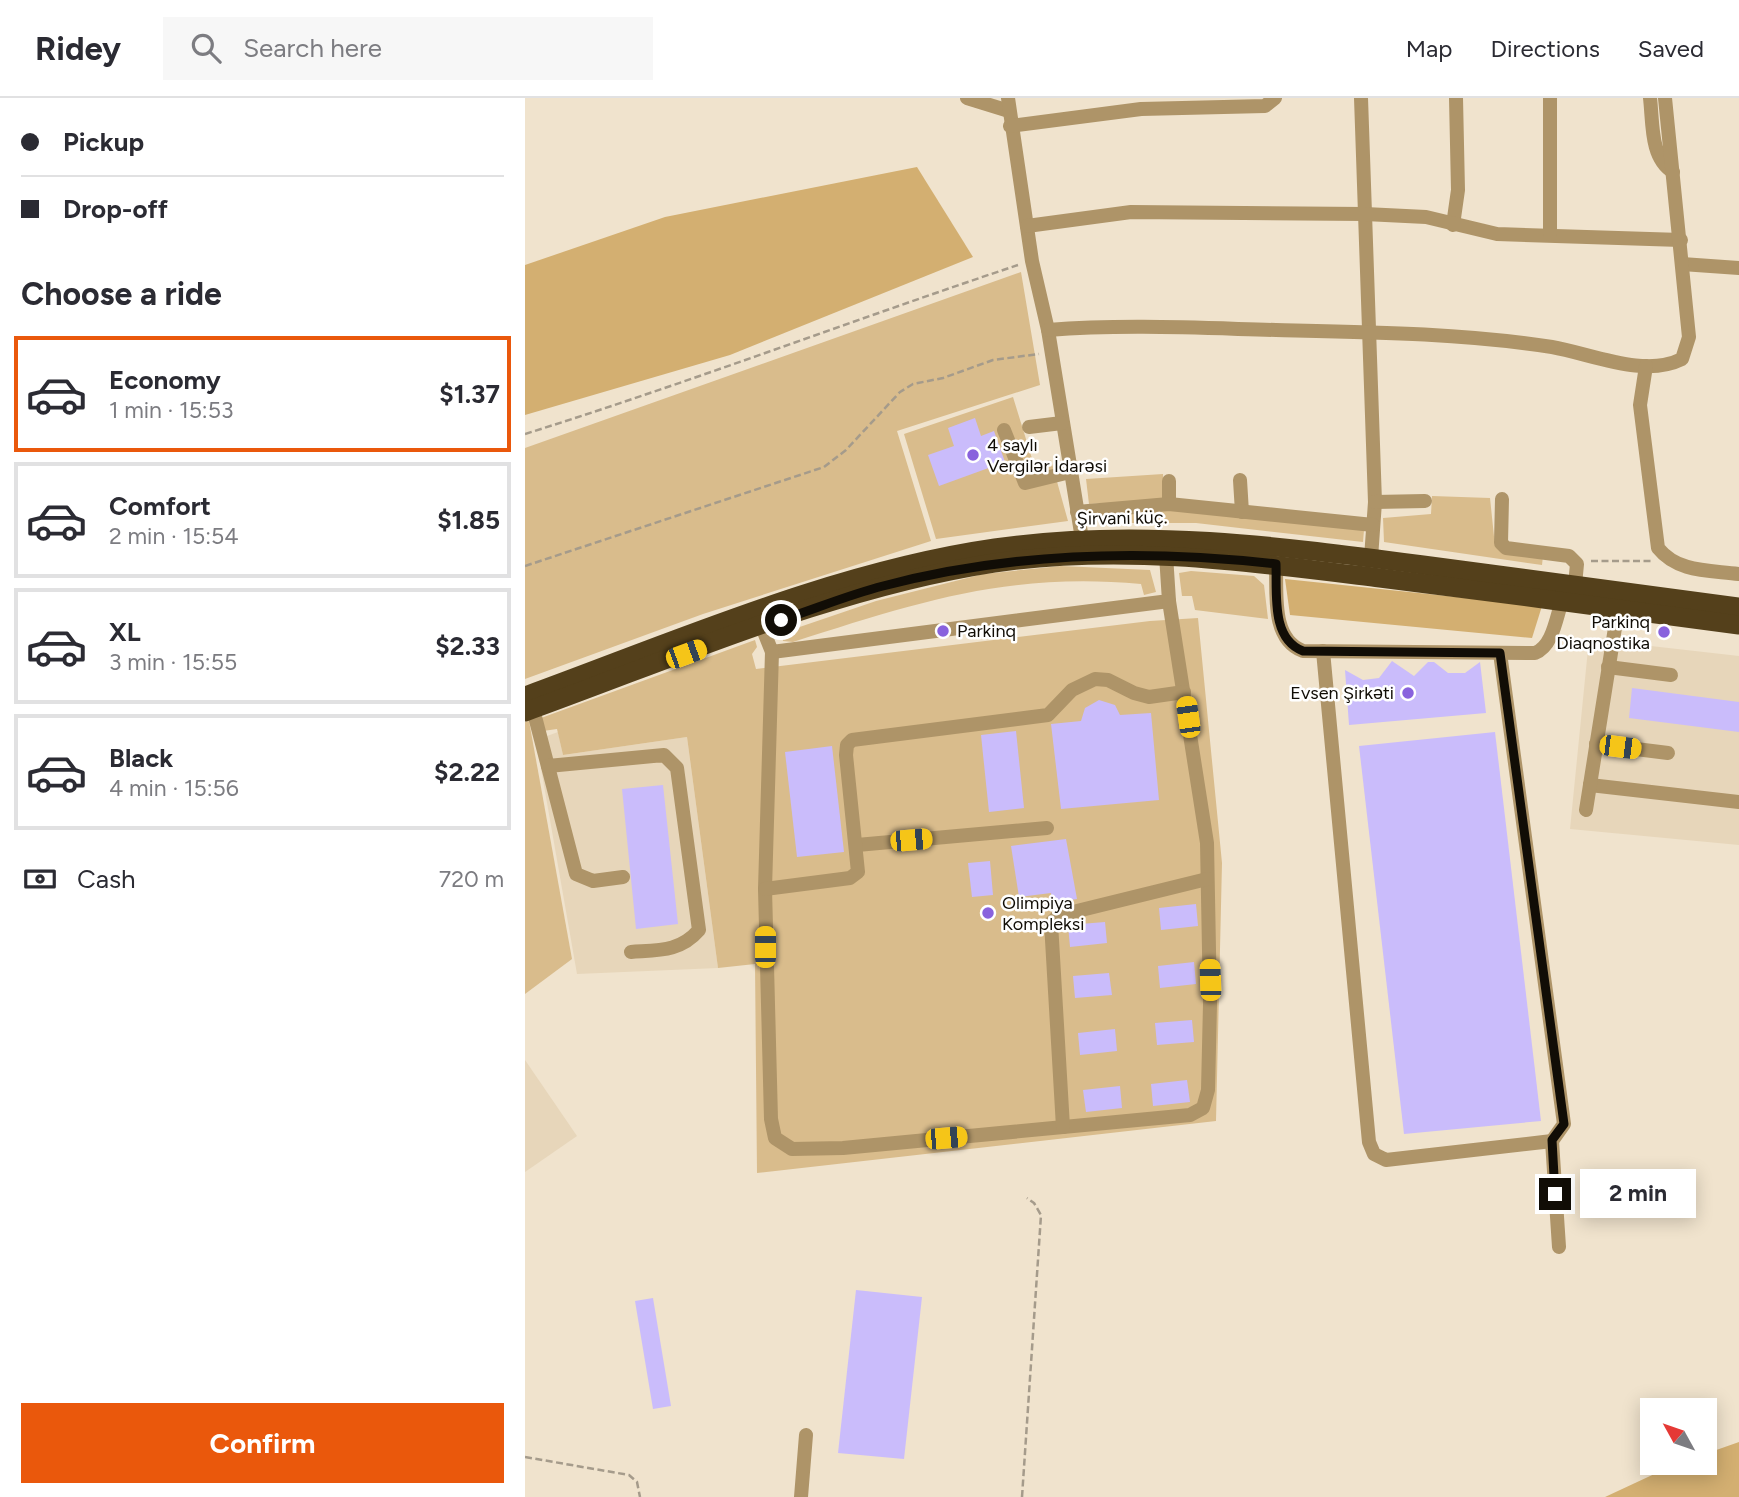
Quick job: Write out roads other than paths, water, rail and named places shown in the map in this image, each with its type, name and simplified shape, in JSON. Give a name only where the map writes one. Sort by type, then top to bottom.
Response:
[{"type":"highway","name":"Şirvani küç.","points":[[528,706],[880,571],[993,548],[1082,539],[1164,537],[1371,558],[1739,607]]},
{"type":"highway","points":[[528,706],[882,586],[995,563],[1081,556],[1166,555],[1276,564],[1739,625]]},
{"type":"street","points":[[967,98],[1009,112],[1265,106],[1275,98]]},
{"type":"street","points":[[1361,98],[1375,502],[1371,558]]},
{"type":"street","points":[[1453,225],[1458,190],[1456,98]]},
{"type":"street","points":[[1550,98],[1550,234]]},
{"type":"street","points":[[1650,98],[1661,165],[1673,172]]},
{"type":"street","points":[[1048,330],[1095,326],[1445,334],[1504,341],[1646,366],[1669,365],[1682,359],[1688,349],[1681,240],[1665,98]]},
{"type":"street","points":[[1009,112],[1032,261],[1048,330],[1082,539]]},
{"type":"street","points":[[1027,226],[1131,212],[1365,214],[1426,217],[1497,234],[1681,240]]},
{"type":"street","points":[[1682,264],[1739,268]]},
{"type":"street","points":[[1646,366],[1640,405],[1655,535],[1665,556],[1684,567],[1739,574]]},
{"type":"street","points":[[1029,428],[1062,423]]},
{"type":"street","points":[[1004,430],[1025,484],[1070,472]]},
{"type":"street","points":[[1240,480],[1242,512]]},
{"type":"street","points":[[1169,481],[1169,504]]},
{"type":"street","points":[[1502,499],[1499,537],[1506,548],[1569,556],[1577,564],[1574,585]]},
{"type":"street","points":[[1375,502],[1425,501]]},
{"type":"street","points":[[1077,512],[1169,504],[1373,525]]},
{"type":"street","points":[[762,627],[772,652],[765,889],[771,1119],[773,1132],[782,1144],[792,1149],[843,1148],[1190,1115],[1203,1108],[1208,1090],[1210,1004],[1206,843],[1169,600],[1166,555]]},
{"type":"street","points":[[1276,564],[1282,634],[1291,646],[1303,651],[1535,653],[1543,650],[1562,601]]},
{"type":"street","points":[[772,652],[1169,600]]},
{"type":"street","points":[[1585,810],[1618,609]]},
{"type":"street","points":[[1323,651],[1369,1142],[1374,1154],[1386,1160],[1552,1140]]},
{"type":"street","points":[[1500,653],[1564,1124],[1552,1140],[1559,1247]]},
{"type":"street","points":[[1608,667],[1671,675]]},
{"type":"street","points":[[765,889],[850,878],[858,872],[846,755],[846,745],[852,740],[1048,715],[1072,690],[1095,678],[1108,680],[1149,697],[1184,692]]},
{"type":"street","points":[[528,706],[548,766],[576,874],[593,881],[623,877]]},
{"type":"street","points":[[1596,744],[1668,753]]},
{"type":"street","points":[[548,766],[664,755],[677,768],[699,930],[688,943],[676,948],[631,952]]},
{"type":"street","points":[[1590,785],[1739,802]]},
{"type":"street","points":[[857,845],[1048,828]]},
{"type":"street","points":[[1063,1127],[1051,923],[1066,914],[1207,879]]},
{"type":"street","points":[[801,1497],[806,1435]]},
{"type":"place","name":"4 saylı Vergilər İdarəsi","points":[[973,455]]},
{"type":"place","name":"Parkinq","points":[[943,631]]},
{"type":"place","name":"Parkinq Diaqnostika","points":[[1664,632]]},
{"type":"place","name":"Evsen Şirkəti","points":[[1408,693]]},
{"type":"place","name":"Olimpiya Kompleksi","points":[[988,913]]}]
